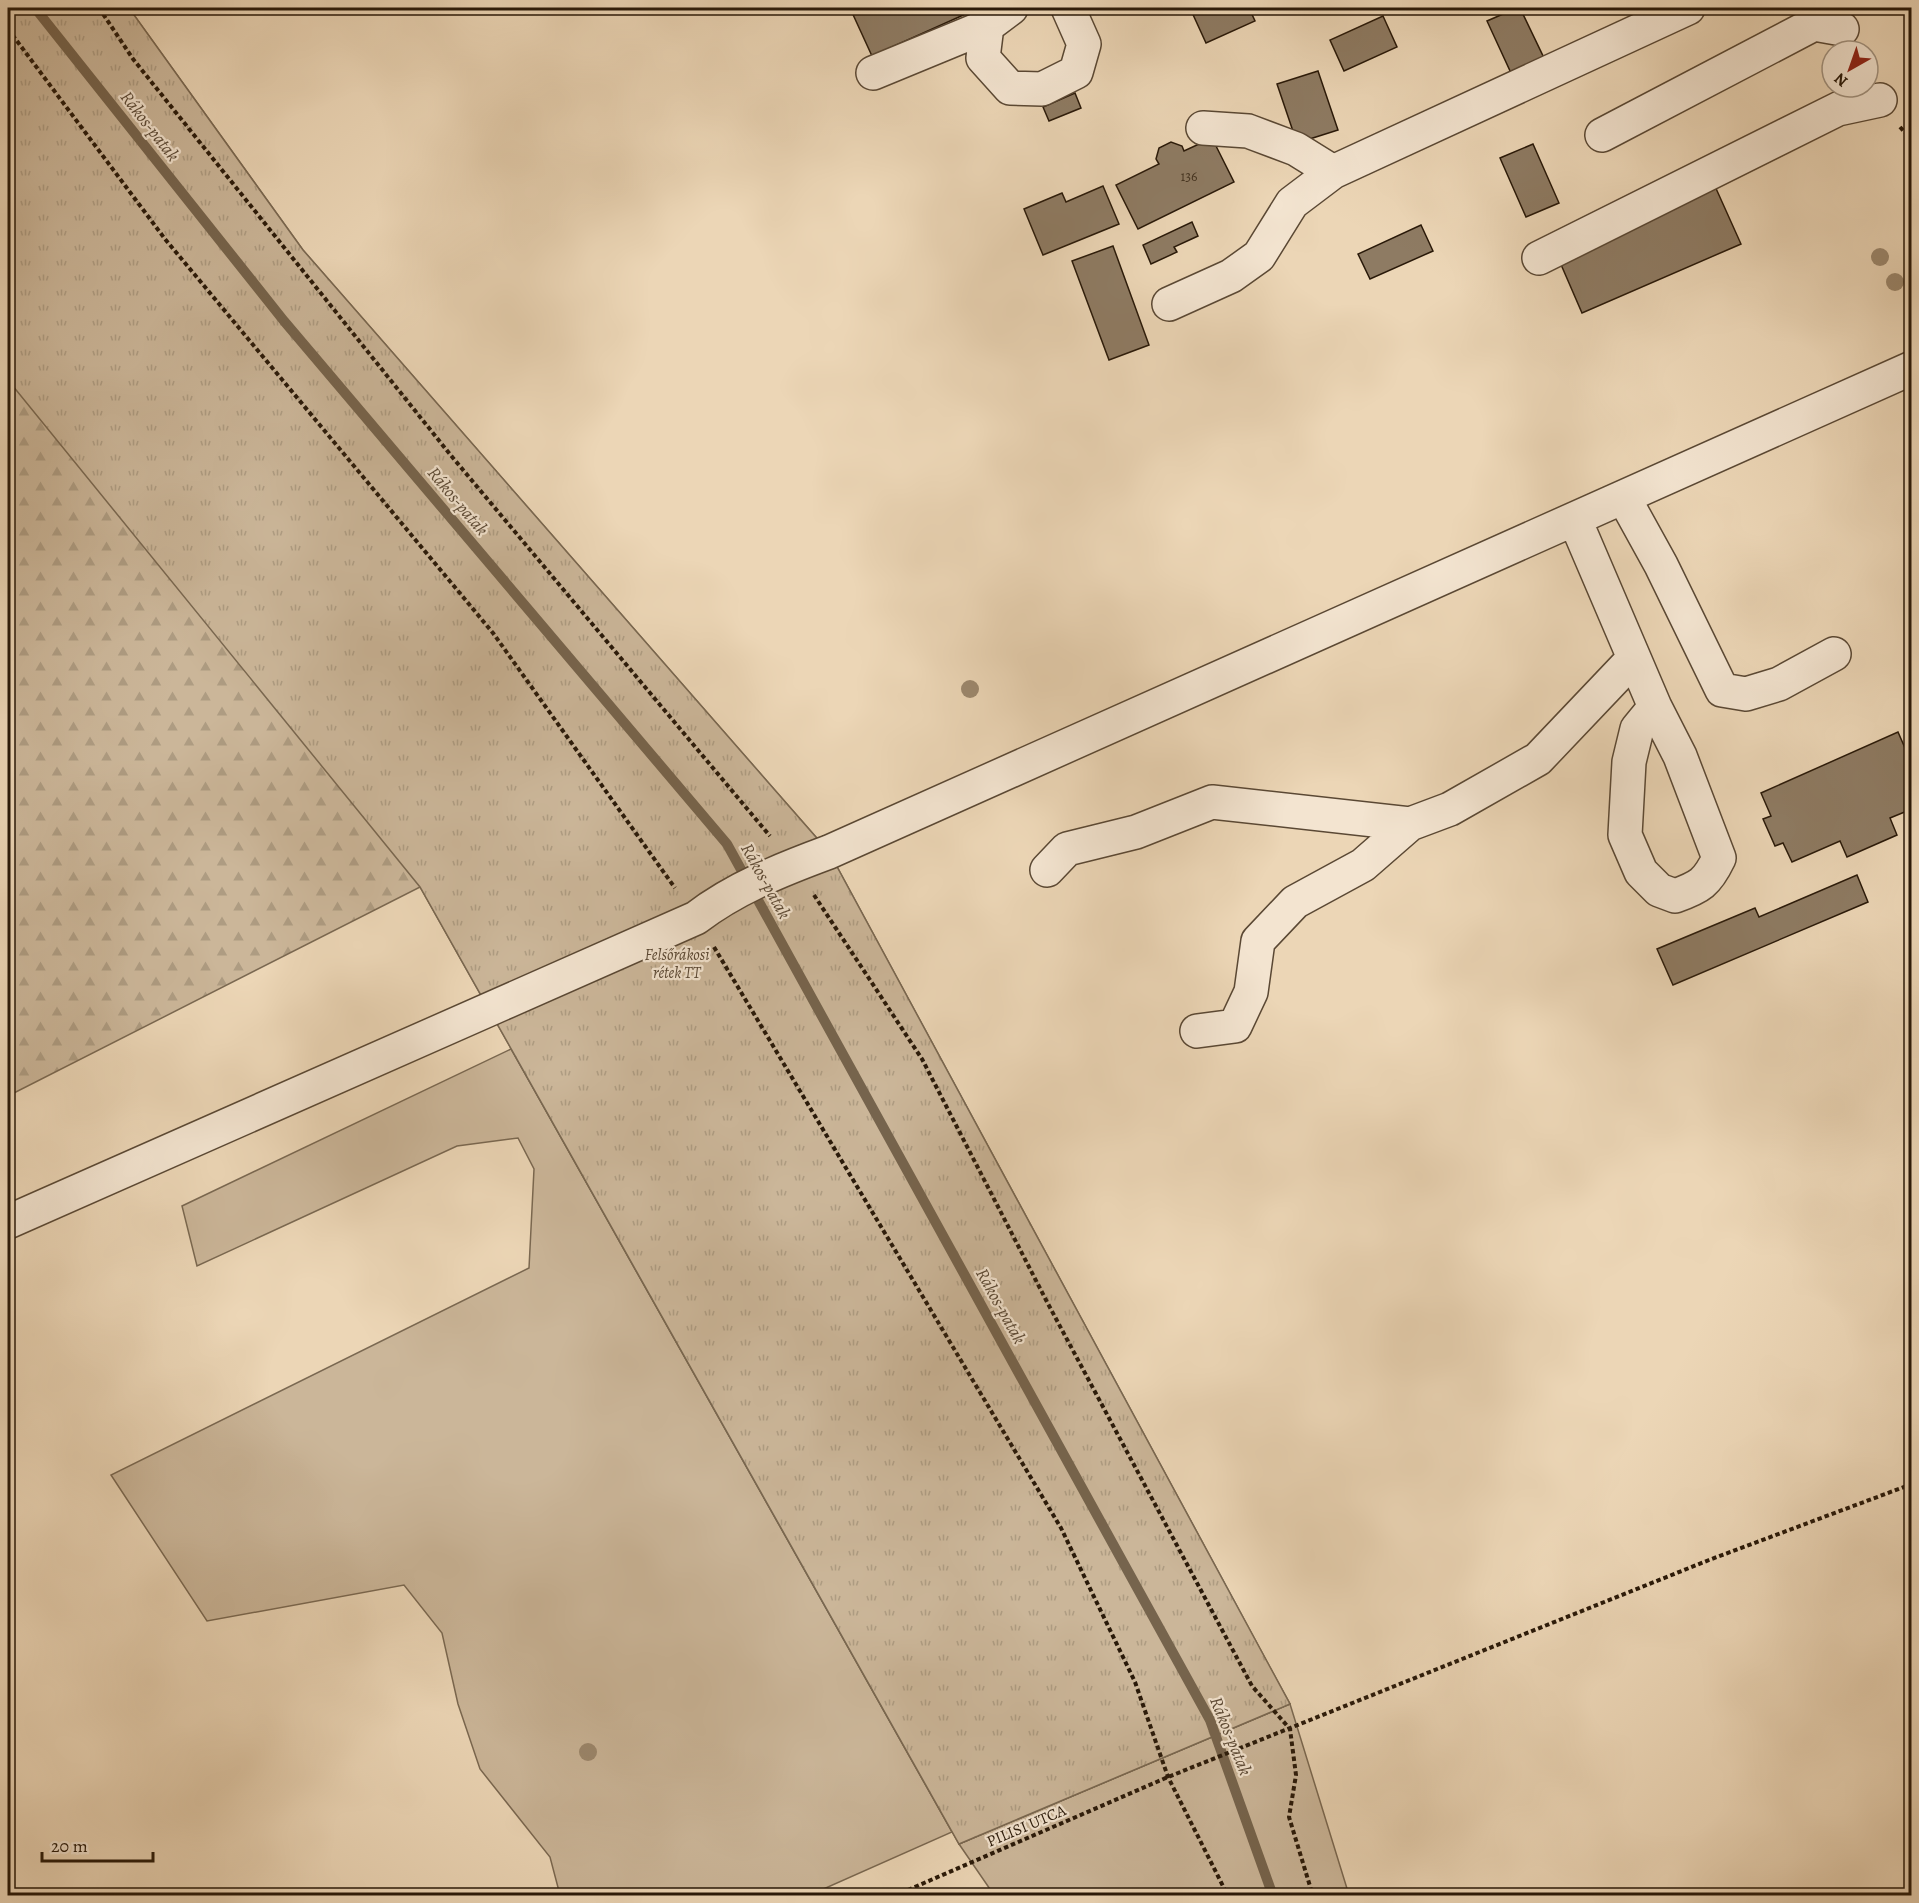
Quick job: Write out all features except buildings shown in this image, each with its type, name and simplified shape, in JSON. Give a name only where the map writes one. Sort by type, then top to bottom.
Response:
[{"type":"lane","points":[[999,17],[983,58],[1010,88],[1042,89],[1076,72],[1084,44],[1068,8]]},
{"type":"lane","points":[[1169,304],[1231,276],[1258,256],[1292,203],[1333,172],[1688,8]]},
{"type":"lane","points":[[873,73],[999,17]]},
{"type":"lane","points":[[1602,135],[1814,24],[1842,29]]},
{"type":"lane","points":[[1539,258],[1838,109],[1880,100]]},
{"type":"lane","points":[[1203,128],[1248,131],[1296,149],[1333,172]]},
{"type":"lane","points":[[8,1222],[708,909],[787,869],[1624,498],[1908,378]]},
{"type":"lane","points":[[1624,498],[1661,565],[1722,690],[1746,694],[1779,684],[1834,654]]},
{"type":"lane","points":[[1575,520],[1655,707],[1680,756],[1719,858],[1710,876],[1695,889],[1675,896],[1659,890],[1641,872],[1625,835],[1629,762],[1637,729],[1655,707]]},
{"type":"lane","points":[[1197,1031],[1235,1026],[1251,992],[1258,941],[1295,902],[1363,865],[1410,824],[1450,809],[1538,759],[1634,658]]},
{"type":"lane","points":[[1047,870],[1067,849],[1136,832],[1212,802],[1410,824]]},
{"type":"path","points":[[99,8],[133,59],[787,869],[922,1059],[1046,1300],[1252,1686],[1290,1729],[1296,1775],[1289,1817],[1313,1896]]},
{"type":"path","points":[[8,29],[165,239],[493,633],[708,909],[1061,1528],[1135,1682],[1168,1777],[1228,1896]]},
{"type":"path","name":"PILISI UTCA","points":[[894,1896],[1168,1777],[1709,1560],[1911,1484]]},
{"type":"green space","name":"Felsőrákosi rétek TT","points":[[8,8],[129,8],[303,250],[829,852],[1290,1704],[959,1844],[420,887],[8,1096]]},
{"type":"green space","name":"Felsőrákosi rétek TT","points":[[8,8],[129,8],[303,250],[829,852],[1290,1704],[959,1844],[420,887],[8,380]]},
{"type":"green space","points":[[511,1049],[952,1832],[810,1895],[560,1895],[550,1857],[480,1769],[458,1704],[442,1633],[404,1585],[207,1621],[111,1475],[529,1268],[534,1169],[518,1138],[457,1146],[197,1266],[182,1206]]},
{"type":"green space","points":[[1290,1704],[1349,1895],[994,1895],[959,1844]]},
{"type":"waterway","name":"Rákos-patak","points":[[35,8],[284,321],[727,844],[1210,1720],[1273,1896]]}]
